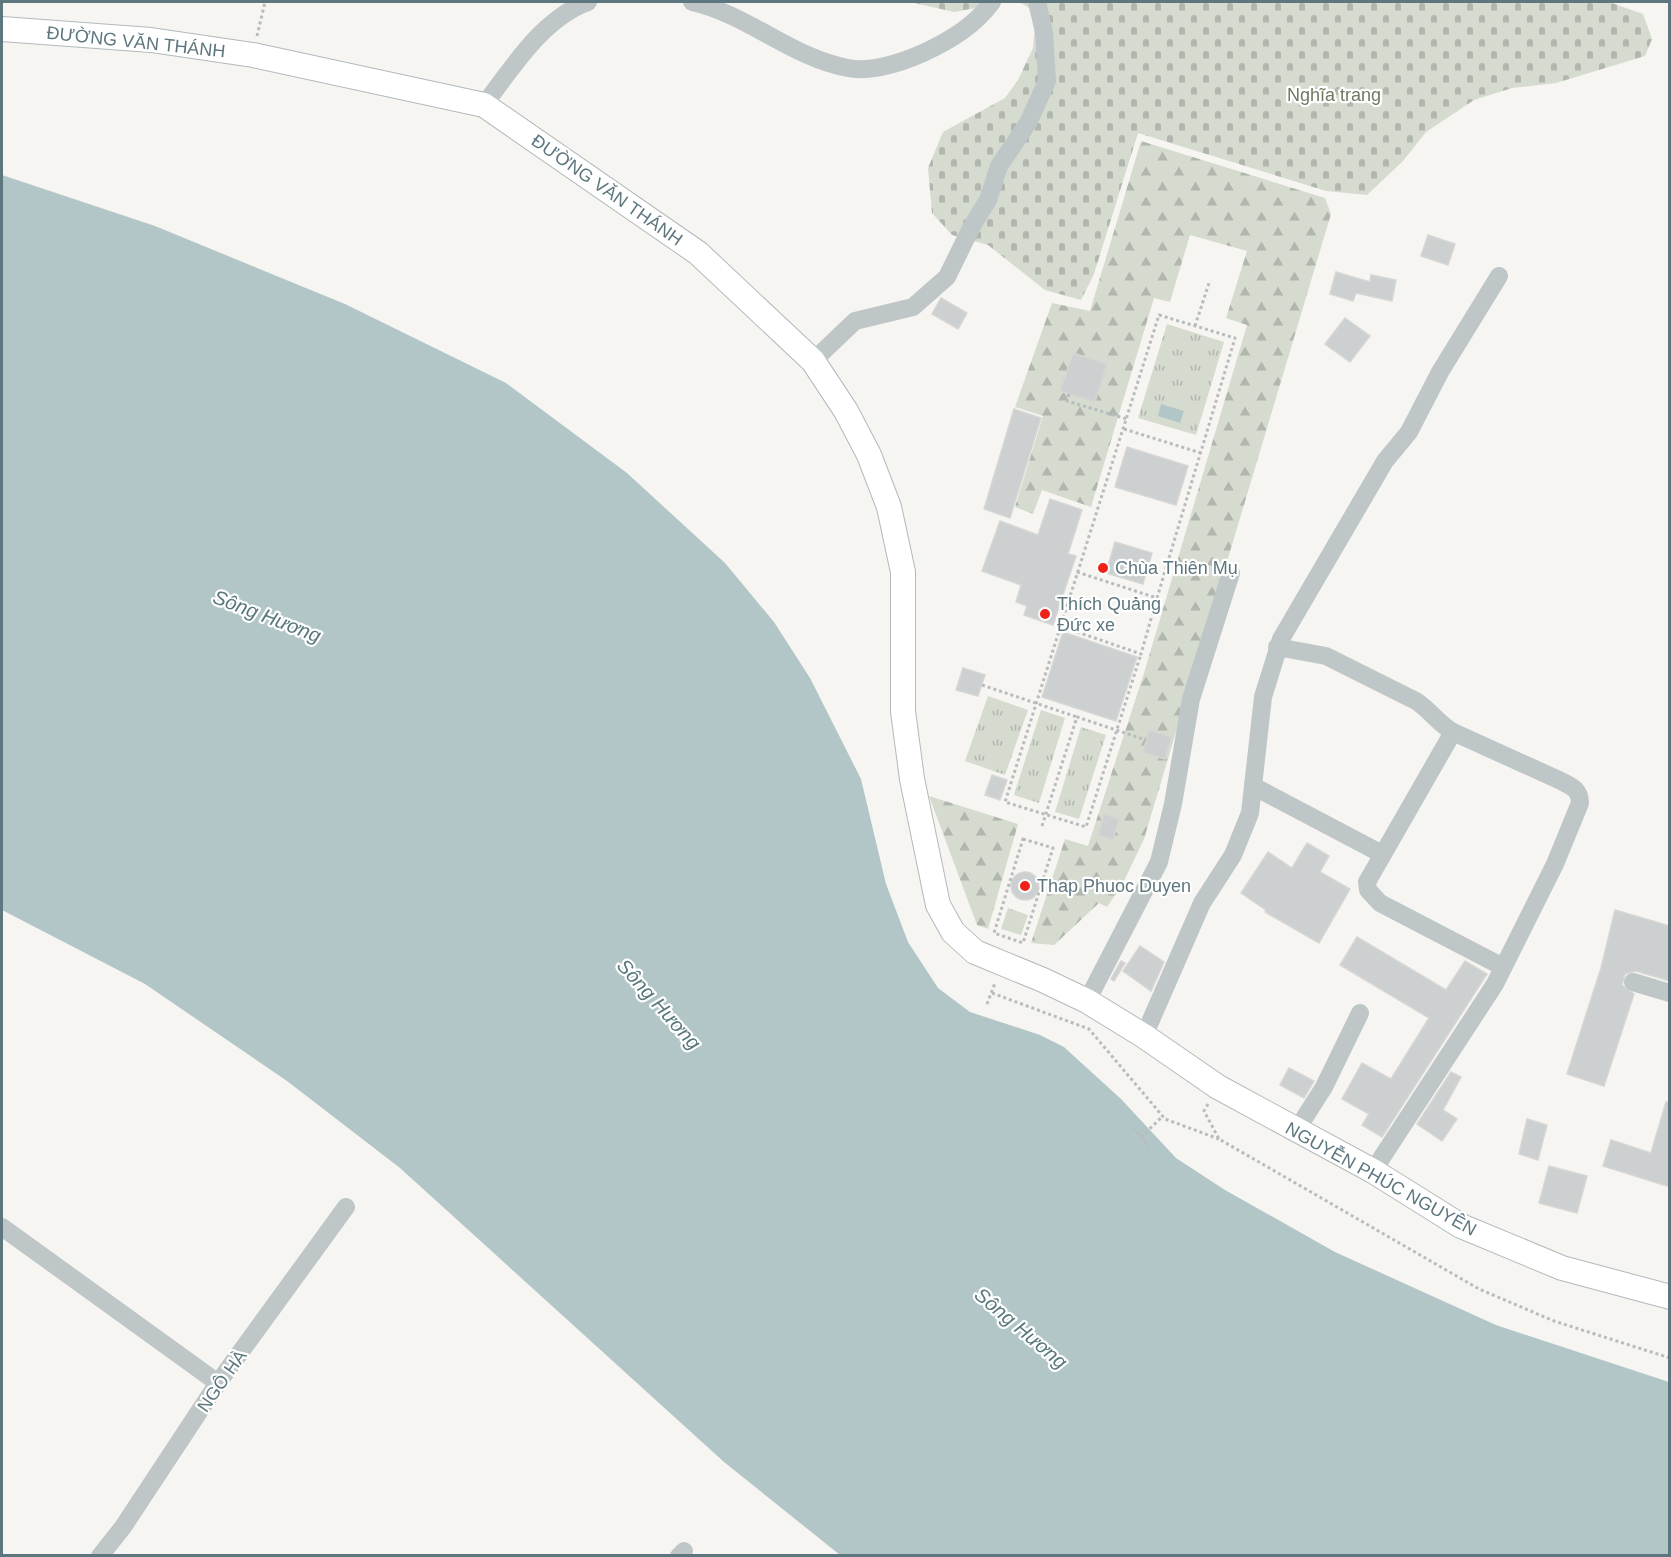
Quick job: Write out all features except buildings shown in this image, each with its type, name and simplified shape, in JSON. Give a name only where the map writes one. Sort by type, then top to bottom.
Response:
[{"type":"main road","name":"ĐƯỜNG VĂN THÁNH","points":[[2,29],[151,40],[253,55],[484,105],[698,253],[813,361],[846,411],[869,455],[889,507],[903,572],[903,711],[912,778],[938,905],[952,932],[963,944],[1002,964]]},
{"type":"main road","points":[[1002,964],[1087,1001]]},
{"type":"main road","name":"NGUYỄN PHÚC NGUYÊN","points":[[1087,1001],[1144,1036],[1218,1088],[1373,1171],[1471,1230],[1562,1268],[1670,1297]]},
{"type":"street","points":[[484,105],[524,53],[567,9],[588,2]]},
{"type":"street","points":[[692,2],[760,29],[804,53],[849,69],[899,64],[951,40],[981,16],[992,2]]},
{"type":"street","points":[[813,361],[855,321],[913,307],[947,277],[972,226],[988,200],[999,166],[1028,123],[1047,81],[1044,32],[1037,2]]},
{"type":"street","points":[[1144,1036],[1202,903],[1233,855],[1250,813],[1263,697],[1277,647],[1336,542],[1385,461],[1409,432],[1440,372],[1499,276]]},
{"type":"street","points":[[1087,1001],[1159,862],[1173,804],[1191,699],[1231,573]]},
{"type":"street","points":[[1277,647],[1326,656],[1416,701],[1429,709],[1443,726],[1453,732],[1559,780],[1575,788],[1580,795],[1580,803],[1554,864],[1503,967],[1476,1013],[1373,1171]]},
{"type":"street","points":[[1453,732],[1367,882],[1368,890],[1380,903],[1503,967]]},
{"type":"street","points":[[1253,786],[1383,854]]},
{"type":"street","points":[[1633,982],[1670,993]]},
{"type":"street","points":[[1296,1131],[1324,1087],[1360,1013]]},
{"type":"street","name":"NGÔ HÀ","points":[[100,1556],[123,1527],[218,1383],[346,1207]]},
{"type":"street","points":[[2,1227],[218,1383]]},
{"type":"path","points":[[253,55],[265,2]]},
{"type":"path","points":[[1195,326],[1209,283]]},
{"type":"path","points":[[1159,315],[1235,338],[1141,654],[1086,827],[1005,802],[1127,420],[1159,315]]},
{"type":"path","points":[[1069,394],[1067,401],[1127,420]]},
{"type":"path","points":[[1084,406],[1086,399]]},
{"type":"path","points":[[1124,429],[1201,453]]},
{"type":"path","points":[[1077,572],[1157,598]]},
{"type":"path","points":[[1060,626],[1141,654]]},
{"type":"path","points":[[982,685],[1146,740]]},
{"type":"path","points":[[1042,826],[1077,717]]},
{"type":"path","points":[[1037,843],[1039,837]]},
{"type":"path","points":[[1023,839],[1037,843],[1053,848],[1023,943],[994,933],[1023,839]]},
{"type":"path","points":[[987,1004],[1002,964]]},
{"type":"path","points":[[992,993],[1089,1029],[1163,1116],[1219,1139],[1479,1288],[1554,1321],[1670,1359]]},
{"type":"path","points":[[1218,1088],[1204,1111],[1219,1139]]},
{"type":"path","points":[[1141,1137],[1163,1116]]},
{"type":"path","points":[[1133,1127],[1150,1148]]},
{"type":"green space","points":[[910,2],[1009,2],[954,12]]},
{"type":"green space","name":"Nghĩa trang","points":[[1019,2],[1609,2],[1643,14],[1652,39],[1645,56],[1556,83],[1512,88],[1474,100],[1426,132],[1403,161],[1367,195],[1326,191],[1138,133],[1094,274],[1081,300],[1045,290],[988,245],[952,235],[932,213],[928,168],[943,132],[1005,98],[1018,80],[1033,48],[1036,12]]},
{"type":"green space","points":[[1141,141],[1325,198],[1331,214],[1144,839],[1123,883],[1107,907],[1099,903],[1054,945],[1031,943],[1065,839],[1088,846],[1144,673],[1247,325],[1226,318],[1247,251],[1190,235],[1170,302],[1154,298],[1091,507],[1042,490],[1033,514],[1015,507],[1043,416],[1015,407],[1052,303],[1090,311]]},
{"type":"green space","points":[[1167,324],[1224,342],[1196,435],[1138,418]]},
{"type":"green space","points":[[988,696],[1028,710],[1005,775],[965,761]]},
{"type":"green space","points":[[1041,710],[1065,718],[1039,803],[1014,795]]},
{"type":"green space","points":[[1081,727],[1106,735],[1079,819],[1055,812]]},
{"type":"green space","points":[[929,796],[1018,824],[988,929],[977,925]]},
{"type":"green space","points":[[1008,908],[1028,915],[1021,935],[1001,929]]},
{"type":"water","name":"Sông Hương","points":[[2,175],[155,226],[345,304],[506,383],[627,473],[725,563],[774,622],[810,678],[861,779],[886,884],[908,942],[938,988],[970,1012],[1040,1035],[1064,1047],[1121,1099],[1176,1158],[1225,1190],[1335,1252],[1496,1325],[1669,1382],[1669,1555],[840,1555],[724,1462],[400,1168],[287,1081],[145,984],[2,910]]},
{"type":"water","points":[[1161,404],[1184,411],[1180,423],[1158,416]]},
{"type":"place","name":"Chùa Thiên Mụ","points":[[1103,568]]},
{"type":"place","name":"Thích Quảng Đức xe","points":[[1045,614]]},
{"type":"place","name":"Thap Phuoc Duyen","points":[[1025,886]]}]
